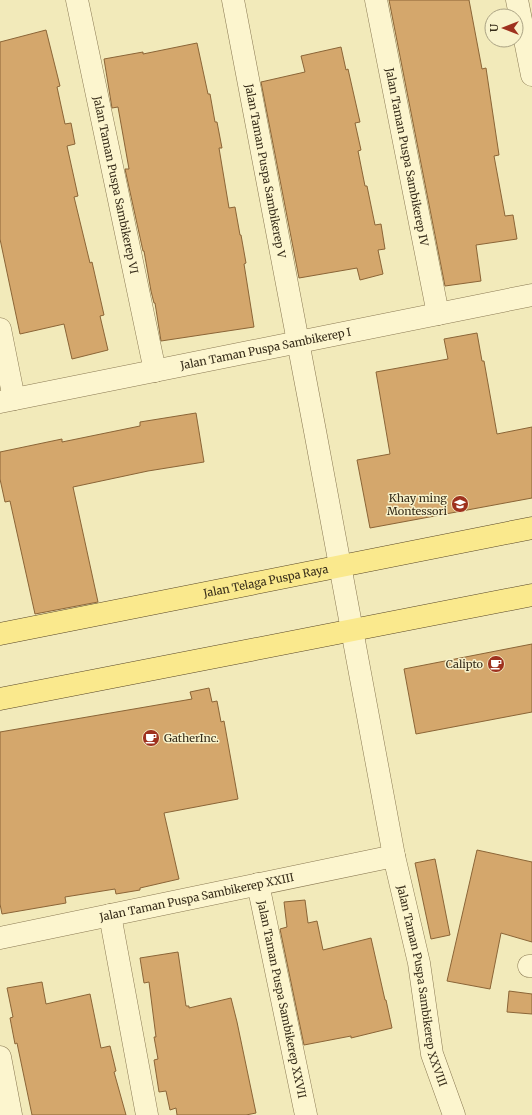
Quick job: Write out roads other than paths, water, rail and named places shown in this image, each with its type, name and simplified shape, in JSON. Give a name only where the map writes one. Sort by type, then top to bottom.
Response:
[{"type":"main road","name":"Jalan Telaga Puspa Raya","points":[[0,634],[532,528]]},
{"type":"main road","points":[[0,699],[532,594]]},
{"type":"street","name":"Jalan Taman Puspa Sambikerep VI","points":[[77,0],[155,371]]},
{"type":"street","name":"Jalan Taman Puspa Sambikerep V","points":[[233,0],[352,630]]},
{"type":"street","name":"Jalan Taman Puspa Sambikerep IV","points":[[376,0],[438,314]]},
{"type":"street","points":[[517,0],[532,75]]},
{"type":"street","name":"Jalan Taman Puspa Sambikerep I","points":[[7,400],[532,295]]},
{"type":"street","points":[[0,329],[7,400]]},
{"type":"street","name":"Jalan Taman Puspa Sambikerep XXVIII","points":[[352,630],[394,856],[419,963],[432,1054],[454,1115]]},
{"type":"street","name":"Jalan Taman Puspa Sambikerep XXIII","points":[[0,938],[394,856]]},
{"type":"street","name":"Jalan Taman Puspa Sambikerep XXVII","points":[[258,884],[306,1115]]},
{"type":"street","points":[[110,915],[147,1115]]},
{"type":"street","points":[[0,1057],[11,1115]]},
{"type":"place","name":"Khay ming Montessori","points":[[460,504]]},
{"type":"place","name":"Calipto","points":[[496,664]]},
{"type":"place","name":"GatherInc.","points":[[151,738]]}]
